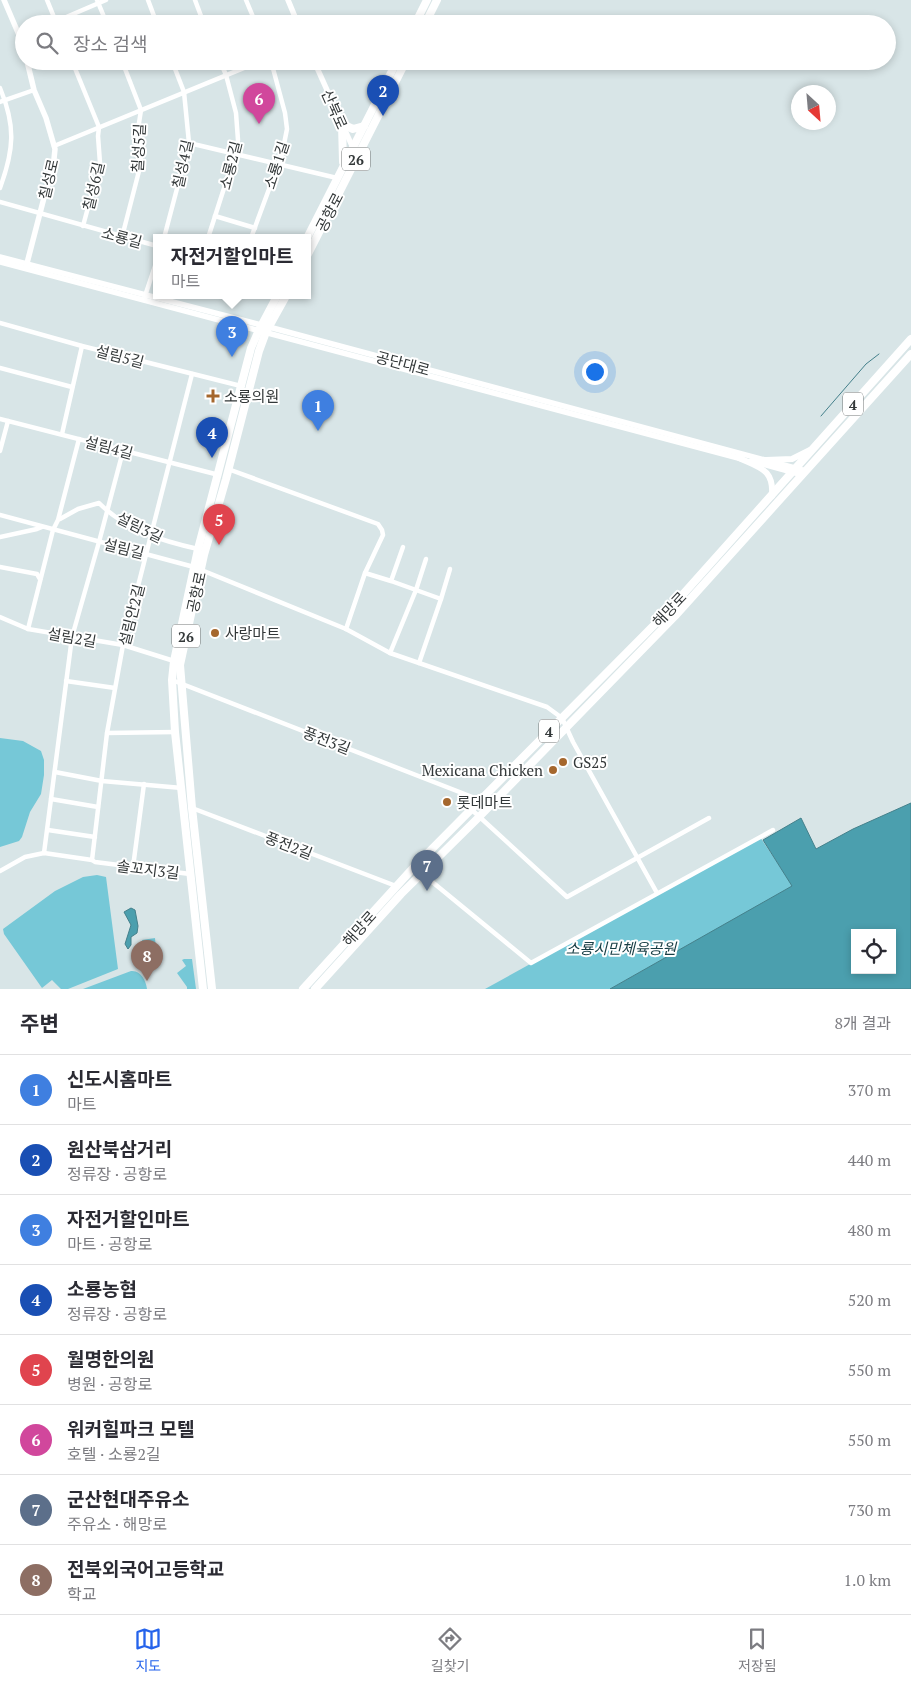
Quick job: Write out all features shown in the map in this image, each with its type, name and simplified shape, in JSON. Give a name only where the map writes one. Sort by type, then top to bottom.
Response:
[{"type":"main road","points":[[420,15],[428,0]]},
{"type":"main road","points":[[430,15],[437,0]]},
{"type":"main road","name":"공항로","points":[[309,234],[392,70]]},
{"type":"main road","name":"공항로","points":[[311,248],[401,70]]},
{"type":"main road","points":[[343,166],[342,124],[353,129],[364,126]]},
{"type":"main road","name":"공항로","points":[[203,989],[175,732],[172,680],[174,661],[197,569],[228,469],[264,328],[276,299]]},
{"type":"main road","name":"공항로","points":[[212,989],[192,808],[180,683],[180,665],[197,569],[198,549],[251,348],[284,299]]},
{"type":"main road","name":"해망로","points":[[303,989],[414,867],[482,801],[669,610],[911,339]]},
{"type":"main road","name":"해망로","points":[[315,989],[421,873],[479,817],[675,616],[911,354]]},
{"type":"main road","points":[[766,460],[792,458],[807,452],[817,444]]},
{"type":"main road","points":[[739,458],[768,474],[772,480],[772,496]]},
{"type":"street","points":[[4,0],[15,21]]},
{"type":"street","points":[[47,0],[53,15]]},
{"type":"street","points":[[72,15],[106,0]]},
{"type":"street","points":[[148,0],[154,15]]},
{"type":"street","points":[[194,0],[200,15]]},
{"type":"street","points":[[246,0],[252,15]]},
{"type":"street","points":[[288,0],[294,15]]},
{"type":"street","points":[[98,2],[103,15]]},
{"type":"street","name":"칠성로","points":[[27,267],[53,169],[54,146],[28,70]]},
{"type":"street","name":"칠성6길","points":[[76,70],[99,127],[100,163],[83,226]]},
{"type":"street","name":"칠성5길","points":[[122,237],[141,156],[139,123],[141,110],[125,70]]},
{"type":"street","name":"칠성4길","points":[[165,234],[189,143],[184,92],[175,70]]},
{"type":"street","name":"소룡2길","points":[[209,234],[238,140],[236,112],[224,70]]},
{"type":"street","points":[[54,146],[238,70]]},
{"type":"street","name":"소룡1길","points":[[253,234],[278,165],[287,129],[285,113],[273,70]]},
{"type":"street","name":"산북로","points":[[318,70],[357,157]]},
{"type":"street","points":[[0,88],[10,118],[11,152],[0,188]]},
{"type":"street","points":[[3,101],[34,90]]},
{"type":"street","points":[[189,143],[337,178]]},
{"type":"street","name":"소룡길","points":[[0,202],[153,245]]},
{"type":"street","points":[[215,216],[255,228]]},
{"type":"street","name":"공단대로","points":[[0,257],[27,267]]},
{"type":"street","name":"공단대로","points":[[0,262],[27,267],[264,328],[766,460],[804,473]]},
{"type":"street","points":[[145,297],[153,272]]},
{"type":"street","name":"설림5길","points":[[0,323],[82,346],[241,386]]},
{"type":"street","name":"공단대로","points":[[264,328],[739,458],[795,470]]},
{"type":"street","points":[[62,434],[82,346]]},
{"type":"street","points":[[0,368],[72,387]]},
{"type":"street","name":"설림안2길","points":[[92,860],[107,733],[123,646],[192,374]]},
{"type":"street","name":"설림4길","points":[[0,419],[219,475]]},
{"type":"street","points":[[0,452],[8,421]]},
{"type":"street","points":[[40,579],[53,530],[58,520],[79,438]]},
{"type":"street","points":[[0,871],[25,858],[44,853],[72,637],[123,451]]},
{"type":"street","points":[[228,469],[378,524],[383,535],[365,572],[346,629]]},
{"type":"street","name":"설림3길","points":[[58,520],[78,509],[99,503],[127,525],[152,536],[198,549]]},
{"type":"street","name":"설림길","points":[[0,515],[197,569],[346,629],[390,653],[547,707],[562,718]]},
{"type":"street","points":[[0,536],[42,527]]},
{"type":"street","points":[[392,581],[403,548]]},
{"type":"street","points":[[390,653],[416,590],[426,559]]},
{"type":"street","points":[[0,566],[37,574],[40,579]]},
{"type":"street","points":[[419,663],[450,569]]},
{"type":"street","points":[[365,572],[441,599]]},
{"type":"street","name":"설림2길","points":[[28,629],[40,579]]},
{"type":"street","name":"설림2길","points":[[0,618],[28,629],[123,646],[174,661]]},
{"type":"street","name":"풍전3길","points":[[172,680],[482,801]]},
{"type":"street","points":[[66,681],[115,688]]},
{"type":"street","points":[[562,718],[572,742],[657,893]]},
{"type":"street","points":[[107,733],[175,732]]},
{"type":"street","points":[[56,772],[102,781],[182,788]]},
{"type":"street","points":[[133,867],[144,784]]},
{"type":"street","points":[[51,799],[98,807]]},
{"type":"street","name":"풍전2길","points":[[182,804],[396,886]]},
{"type":"street","points":[[472,810],[568,897],[709,818]]},
{"type":"street","points":[[48,830],[95,837]]},
{"type":"street","points":[[414,867],[531,963],[773,830]]},
{"type":"street","name":"솔꼬지3길","points":[[44,853],[106,864],[190,874]]},
{"type":"green space","points":[[0,738],[23,741],[41,751],[44,760],[44,775],[41,794],[30,812],[22,837],[19,841],[0,847]]},
{"type":"green space","name":"소룡시민체육공원","points":[[760,837],[793,886],[610,989],[485,989]]},
{"type":"green space","points":[[97,875],[106,877],[118,969],[68,989],[61,989],[52,980],[42,988],[4,934],[3,929],[55,891],[83,877]]},
{"type":"green space","points":[[155,938],[157,960],[144,961],[142,940]]},
{"type":"green space","points":[[192,959],[196,989],[187,989],[177,973],[186,966],[182,960]]},
{"type":"green space","points":[[131,971],[140,974],[147,989],[83,989]]},
{"type":"shaded area","points":[[911,803],[911,989],[610,989],[792,886],[763,840],[801,818],[816,849],[853,829]]},
{"type":"shaded area","points":[[131,908],[135,910],[138,926],[137,933],[131,937],[131,945],[128,949],[125,944],[131,925],[124,912]]},
{"type":"waterway","points":[[821,416],[866,364],[879,354]]},
{"type":"place","name":"원산북삼거리","points":[[383,116]]},
{"type":"place","name":"워커힐파크 모텔","points":[[259,124]]},
{"type":"place","name":"자전거할인마트","points":[[232,357]]},
{"type":"place","name":"소룡의원","points":[[213,396]]},
{"type":"place","name":"신도시홈마트","points":[[318,431]]},
{"type":"place","name":"소룡농협","points":[[212,458]]},
{"type":"place","name":"월명한의원","points":[[219,545]]},
{"type":"place","name":"사랑마트","points":[[215,633]]},
{"type":"place","name":"GS25","points":[[563,762]]},
{"type":"place","name":"Mexicana Chicken","points":[[553,770]]},
{"type":"place","name":"롯데마트","points":[[447,802]]},
{"type":"place","name":"군산현대주유소","points":[[427,891]]},
{"type":"place","name":"전북외국어고등학교","points":[[147,981]]}]
